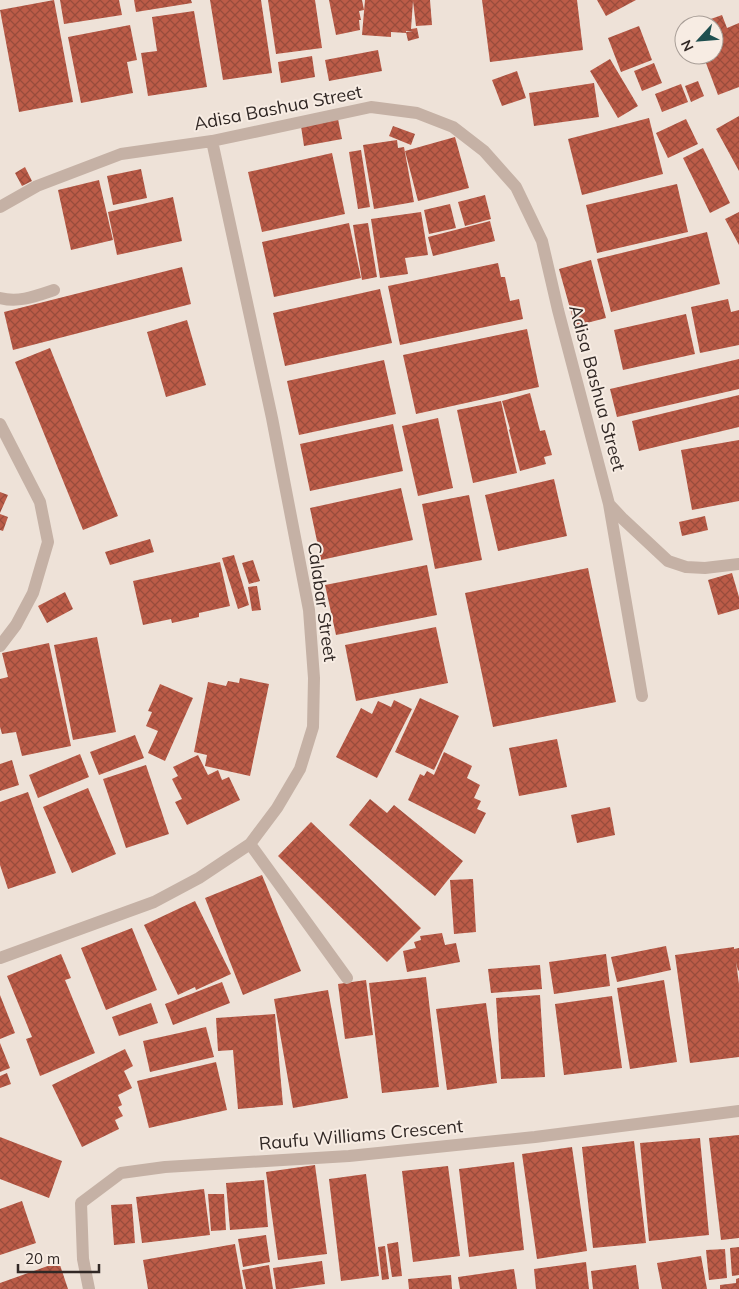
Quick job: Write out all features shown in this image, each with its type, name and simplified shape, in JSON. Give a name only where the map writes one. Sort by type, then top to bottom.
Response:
[{"type":"street","name":"Adisa Bashua Street","points":[[0,207],[37,186],[121,154],[212,141],[371,106],[418,113],[453,127],[484,151],[516,186],[542,241],[558,310],[609,504],[642,696]]},
{"type":"street","name":"Calabar Street","points":[[0,958],[154,902],[199,878],[250,844],[277,808],[300,769],[313,727],[314,678],[309,610],[272,418],[212,141]]},
{"type":"street","points":[[0,298],[5,300],[27,299],[54,290]]},
{"type":"street","points":[[0,424],[40,502],[48,542],[32,593],[16,625],[0,646]]},
{"type":"street","points":[[609,504],[623,520],[668,561],[686,567],[705,568],[739,564]]},
{"type":"street","points":[[250,844],[347,978]]},
{"type":"street","name":"Raufu Williams Crescent","points":[[89,1289],[83,1259],[81,1203],[121,1173],[165,1167],[359,1155],[535,1137],[739,1111]]},
{"type":"building","points":[[54,0],[73,102],[19,112],[0,10]]},
{"type":"building","points":[[60,0],[119,0],[122,15],[64,24]]},
{"type":"building","points":[[134,0],[191,0],[192,3],[136,12]]},
{"type":"building","points":[[210,0],[261,0],[272,73],[223,80]]},
{"type":"building","points":[[268,0],[315,0],[322,48],[276,54]]},
{"type":"building","points":[[329,0],[362,0],[364,10],[359,11],[361,20],[359,20],[360,30],[336,35]]},
{"type":"building","points":[[365,0],[430,0],[432,25],[416,26],[413,1],[411,29],[417,28],[419,38],[408,41],[406,32],[391,32],[391,37],[362,35]]},
{"type":"building","points":[[482,0],[577,0],[583,50],[490,62]]},
{"type":"building","points":[[597,0],[636,0],[606,16]]},
{"type":"building","points":[[194,11],[207,87],[148,96],[141,53],[157,51],[152,17]]},
{"type":"building","points":[[724,20],[727,28],[739,23],[739,87],[718,95],[707,65],[724,65]]},
{"type":"building","points":[[130,25],[137,60],[127,62],[133,93],[81,103],[68,37]]},
{"type":"building","points":[[639,26],[652,60],[621,72],[608,38]]},
{"type":"building","points":[[378,50],[382,71],[329,81],[325,60]]},
{"type":"building","points":[[312,56],[315,77],[281,83],[278,62]]},
{"type":"building","points":[[610,59],[638,106],[618,118],[590,71]]},
{"type":"building","points":[[654,63],[662,83],[642,91],[634,71]]},
{"type":"building","points":[[517,71],[526,98],[502,106],[492,80]]},
{"type":"building","points":[[698,81],[704,96],[691,102],[685,86]]},
{"type":"building","points":[[594,83],[599,117],[534,126],[529,93]]},
{"type":"building","points":[[681,84],[688,102],[662,112],[655,94]]},
{"type":"building","points":[[739,116],[739,171],[716,129]]},
{"type":"building","points":[[649,118],[663,174],[582,195],[568,139]]},
{"type":"building","points":[[338,119],[342,139],[304,146],[301,126]]},
{"type":"building","points":[[686,119],[698,144],[668,158],[656,133]]},
{"type":"building","points":[[393,126],[415,134],[411,145],[389,136]]},
{"type":"building","points":[[455,137],[469,188],[418,201],[405,151]]},
{"type":"building","points":[[397,140],[398,148],[404,147],[414,202],[374,209],[363,145]]},
{"type":"building","points":[[703,148],[730,203],[710,213],[683,158]]},
{"type":"building","points":[[361,150],[370,207],[358,209],[349,152]]},
{"type":"building","points":[[332,153],[345,214],[262,232],[248,172]]},
{"type":"building","points":[[25,167],[32,181],[22,186],[15,173]]},
{"type":"building","points":[[141,169],[147,198],[113,205],[107,176]]},
{"type":"building","points":[[99,180],[113,240],[71,250],[58,190]]},
{"type":"building","points":[[677,184],[688,232],[597,253],[586,205]]},
{"type":"building","points":[[485,195],[491,219],[465,226],[458,202]]},
{"type":"building","points":[[173,197],[182,241],[117,255],[108,212]]},
{"type":"building","points":[[450,204],[456,228],[429,234],[424,210]]},
{"type":"building","points":[[421,212],[428,255],[405,258],[408,274],[380,278],[371,219]]},
{"type":"building","points":[[739,212],[739,245],[725,219]]},
{"type":"building","points":[[490,221],[495,241],[433,256],[428,237]]},
{"type":"building","points":[[349,223],[361,278],[274,297],[262,242]]},
{"type":"building","points":[[368,223],[377,277],[362,280],[353,225]]},
{"type":"building","points":[[707,232],[720,284],[611,312],[597,259]]},
{"type":"building","points":[[591,260],[606,318],[575,326],[559,269]]},
{"type":"building","points":[[498,263],[501,277],[505,277],[510,301],[519,299],[523,319],[400,345],[388,286]]},
{"type":"building","points":[[182,267],[191,304],[13,350],[4,312]]},
{"type":"building","points":[[380,289],[392,343],[285,366],[273,313]]},
{"type":"building","points":[[728,299],[731,312],[739,310],[739,345],[700,353],[691,307]]},
{"type":"building","points":[[686,314],[695,354],[623,370],[614,330]]},
{"type":"building","points":[[187,320],[206,385],[166,397],[147,332]]},
{"type":"building","points":[[527,329],[539,387],[416,414],[403,355]]},
{"type":"building","points":[[50,348],[118,516],[83,530],[15,362]]},
{"type":"building","points":[[739,359],[739,389],[617,417],[610,389]]},
{"type":"building","points":[[384,360],[396,414],[299,435],[287,381]]},
{"type":"building","points":[[530,393],[540,431],[545,430],[552,455],[544,457],[546,464],[520,471],[502,401]]},
{"type":"building","points":[[739,395],[739,427],[639,451],[632,421]]},
{"type":"building","points":[[501,401],[517,473],[473,483],[457,410]]},
{"type":"building","points":[[438,418],[453,488],[418,496],[402,426]]},
{"type":"building","points":[[393,424],[403,471],[310,491],[300,444]]},
{"type":"building","points":[[739,440],[739,501],[692,510],[681,450]]},
{"type":"building","points":[[554,479],[567,536],[498,551],[485,495]]},
{"type":"building","points":[[401,488],[413,540],[321,560],[310,508]]},
{"type":"building","points":[[0,492],[8,495],[0,513]]},
{"type":"building","points":[[469,495],[482,560],[435,569],[422,504]]},
{"type":"building","points":[[0,514],[8,517],[3,531],[0,530]]},
{"type":"building","points":[[705,516],[708,530],[682,536],[679,522]]},
{"type":"building","points":[[150,539],[154,552],[110,565],[105,552]]},
{"type":"building","points":[[234,555],[249,605],[238,609],[222,558]]},
{"type":"building","points":[[253,560],[260,581],[249,584],[242,563]]},
{"type":"building","points":[[220,562],[230,606],[199,613],[199,617],[172,623],[171,619],[143,625],[133,581]]},
{"type":"building","points":[[427,565],[437,615],[336,635],[325,585]]},
{"type":"building","points":[[588,568],[616,702],[493,727],[465,593]]},
{"type":"building","points":[[732,573],[739,597],[739,609],[718,615],[708,580]]},
{"type":"building","points":[[257,586],[261,610],[252,611],[248,587]]},
{"type":"building","points":[[65,592],[73,609],[47,623],[38,606]]},
{"type":"building","points":[[436,627],[448,683],[356,701],[345,645]]},
{"type":"building","points":[[97,637],[116,732],[73,740],[54,645]]},
{"type":"building","points":[[49,643],[71,746],[22,756],[16,732],[2,734],[0,727],[0,679],[8,677],[2,653]]},
{"type":"building","points":[[240,678],[269,684],[250,776],[205,766],[207,755],[194,752],[208,682],[226,686],[228,681],[239,683]]},
{"type":"building","points":[[160,684],[193,698],[165,761],[148,753],[158,731],[146,726],[152,712],[148,711]]},
{"type":"building","points":[[420,698],[459,716],[434,770],[395,752]]},
{"type":"building","points":[[394,700],[412,709],[377,778],[336,757],[361,708],[372,714],[378,701],[391,707]]},
{"type":"building","points":[[135,735],[144,758],[99,775],[90,752]]},
{"type":"building","points":[[557,739],[567,787],[519,796],[509,748]]},
{"type":"building","points":[[444,752],[472,766],[467,778],[480,785],[474,798],[481,801],[477,809],[486,813],[475,834],[408,800],[420,774],[424,776],[427,771],[434,775]]},
{"type":"building","points":[[80,754],[89,777],[38,798],[29,775]]},
{"type":"building","points":[[198,755],[208,775],[218,770],[222,780],[229,777],[240,800],[187,825],[175,802],[182,799],[172,779],[178,776],[173,767]]},
{"type":"building","points":[[12,760],[19,785],[0,791],[0,764]]},
{"type":"building","points":[[146,765],[169,834],[126,848],[103,779]]},
{"type":"building","points":[[88,788],[116,854],[72,873],[43,807]]},
{"type":"building","points":[[28,792],[56,873],[8,889],[0,865],[0,802]]},
{"type":"building","points":[[370,799],[387,813],[394,805],[463,861],[435,896],[349,825]]},
{"type":"building","points":[[610,807],[615,835],[577,843],[571,815]]},
{"type":"building","points":[[311,822],[421,928],[387,962],[278,856]]},
{"type":"building","points":[[262,875],[301,971],[243,995],[205,898]]},
{"type":"building","points":[[473,879],[476,932],[454,934],[450,880]]},
{"type":"building","points":[[195,901],[231,974],[196,990],[195,987],[178,995],[144,925]]},
{"type":"building","points":[[132,928],[157,990],[106,1010],[81,948]]},
{"type":"building","points":[[442,933],[445,945],[456,943],[460,962],[407,972],[403,951],[416,948],[414,942],[421,940],[420,936]]},
{"type":"building","points":[[666,946],[671,970],[617,982],[611,957]]},
{"type":"building","points":[[734,947],[734,949],[739,948],[738,971],[736,962],[739,984],[739,1057],[690,1063],[675,955]]},
{"type":"building","points":[[61,954],[71,978],[65,980],[95,1053],[40,1076],[26,1039],[32,1037],[7,976]]},
{"type":"building","points":[[606,954],[610,986],[554,994],[549,962]]},
{"type":"building","points":[[540,965],[542,989],[491,993],[488,969]]},
{"type":"building","points":[[426,977],[439,1087],[382,1093],[369,983]]},
{"type":"building","points":[[366,980],[373,1035],[345,1039],[338,984]]},
{"type":"building","points":[[664,980],[677,1062],[630,1069],[617,988]]},
{"type":"building","points":[[222,982],[230,1003],[173,1025],[165,1004]]},
{"type":"building","points":[[328,990],[348,1098],[293,1108],[274,999]]},
{"type":"building","points":[[0,995],[15,1033],[0,1039]]},
{"type":"building","points":[[540,995],[545,1077],[501,1079],[496,998]]},
{"type":"building","points":[[612,996],[622,1068],[564,1075],[555,1004]]},
{"type":"building","points":[[151,1003],[158,1023],[119,1036],[112,1017]]},
{"type":"building","points":[[486,1003],[497,1083],[447,1090],[436,1009]]},
{"type":"building","points":[[275,1014],[283,1105],[238,1109],[233,1050],[218,1051],[216,1018]]},
{"type":"building","points":[[206,1027],[214,1057],[150,1072],[143,1041]]},
{"type":"building","points":[[0,1043],[10,1068],[0,1072]]},
{"type":"building","points":[[125,1049],[133,1066],[124,1071],[132,1088],[118,1095],[122,1105],[118,1107],[123,1116],[115,1120],[119,1129],[82,1147],[52,1085]]},
{"type":"building","points":[[216,1062],[227,1110],[149,1128],[137,1081]]},
{"type":"building","points":[[7,1073],[11,1084],[0,1088],[0,1076]]},
{"type":"building","points":[[739,1135],[739,1238],[721,1240],[709,1138]]},
{"type":"building","points":[[0,1137],[62,1161],[49,1198],[0,1179]]},
{"type":"building","points":[[700,1138],[709,1235],[649,1241],[640,1143]]},
{"type":"building","points":[[634,1141],[646,1243],[593,1248],[582,1147]]},
{"type":"building","points":[[572,1147],[587,1251],[537,1259],[522,1154]]},
{"type":"building","points":[[514,1162],[524,1250],[469,1257],[459,1169]]},
{"type":"building","points":[[315,1165],[327,1254],[278,1260],[266,1172]]},
{"type":"building","points":[[448,1166],[460,1256],[413,1262],[402,1171]]},
{"type":"building","points":[[366,1174],[379,1276],[341,1281],[329,1179]]},
{"type":"building","points":[[264,1180],[268,1227],[230,1230],[226,1183]]},
{"type":"building","points":[[204,1189],[210,1235],[142,1243],[136,1197]]},
{"type":"building","points":[[208,1194],[224,1194],[226,1230],[211,1231]]},
{"type":"building","points":[[22,1201],[36,1243],[0,1255],[0,1209]]},
{"type":"building","points":[[132,1204],[135,1243],[114,1245],[111,1205]]},
{"type":"building","points":[[266,1235],[270,1262],[243,1267],[238,1239]]},
{"type":"building","points":[[398,1242],[402,1276],[392,1277],[387,1244]]},
{"type":"building","points":[[235,1244],[243,1289],[148,1289],[143,1260]]},
{"type":"building","points":[[385,1246],[389,1279],[382,1280],[378,1247]]},
{"type":"building","points":[[739,1247],[739,1275],[732,1276],[730,1248]]},
{"type":"building","points":[[725,1249],[727,1278],[709,1280],[706,1250]]},
{"type":"building","points":[[701,1256],[707,1289],[662,1289],[657,1263]]},
{"type":"building","points":[[322,1261],[325,1284],[276,1289],[273,1268]]},
{"type":"building","points":[[59,1262],[68,1289],[0,1289],[0,1283]]},
{"type":"building","points":[[586,1262],[589,1289],[536,1289],[534,1269]]},
{"type":"building","points":[[269,1265],[273,1289],[246,1289],[242,1270]]},
{"type":"building","points":[[636,1265],[639,1289],[593,1289],[591,1271]]},
{"type":"building","points":[[514,1269],[517,1289],[460,1289],[458,1277]]},
{"type":"building","points":[[451,1275],[452,1289],[409,1289],[408,1279]]},
{"type":"building","points":[[739,1278],[739,1289],[720,1289],[720,1285],[736,1283],[736,1279]]}]
